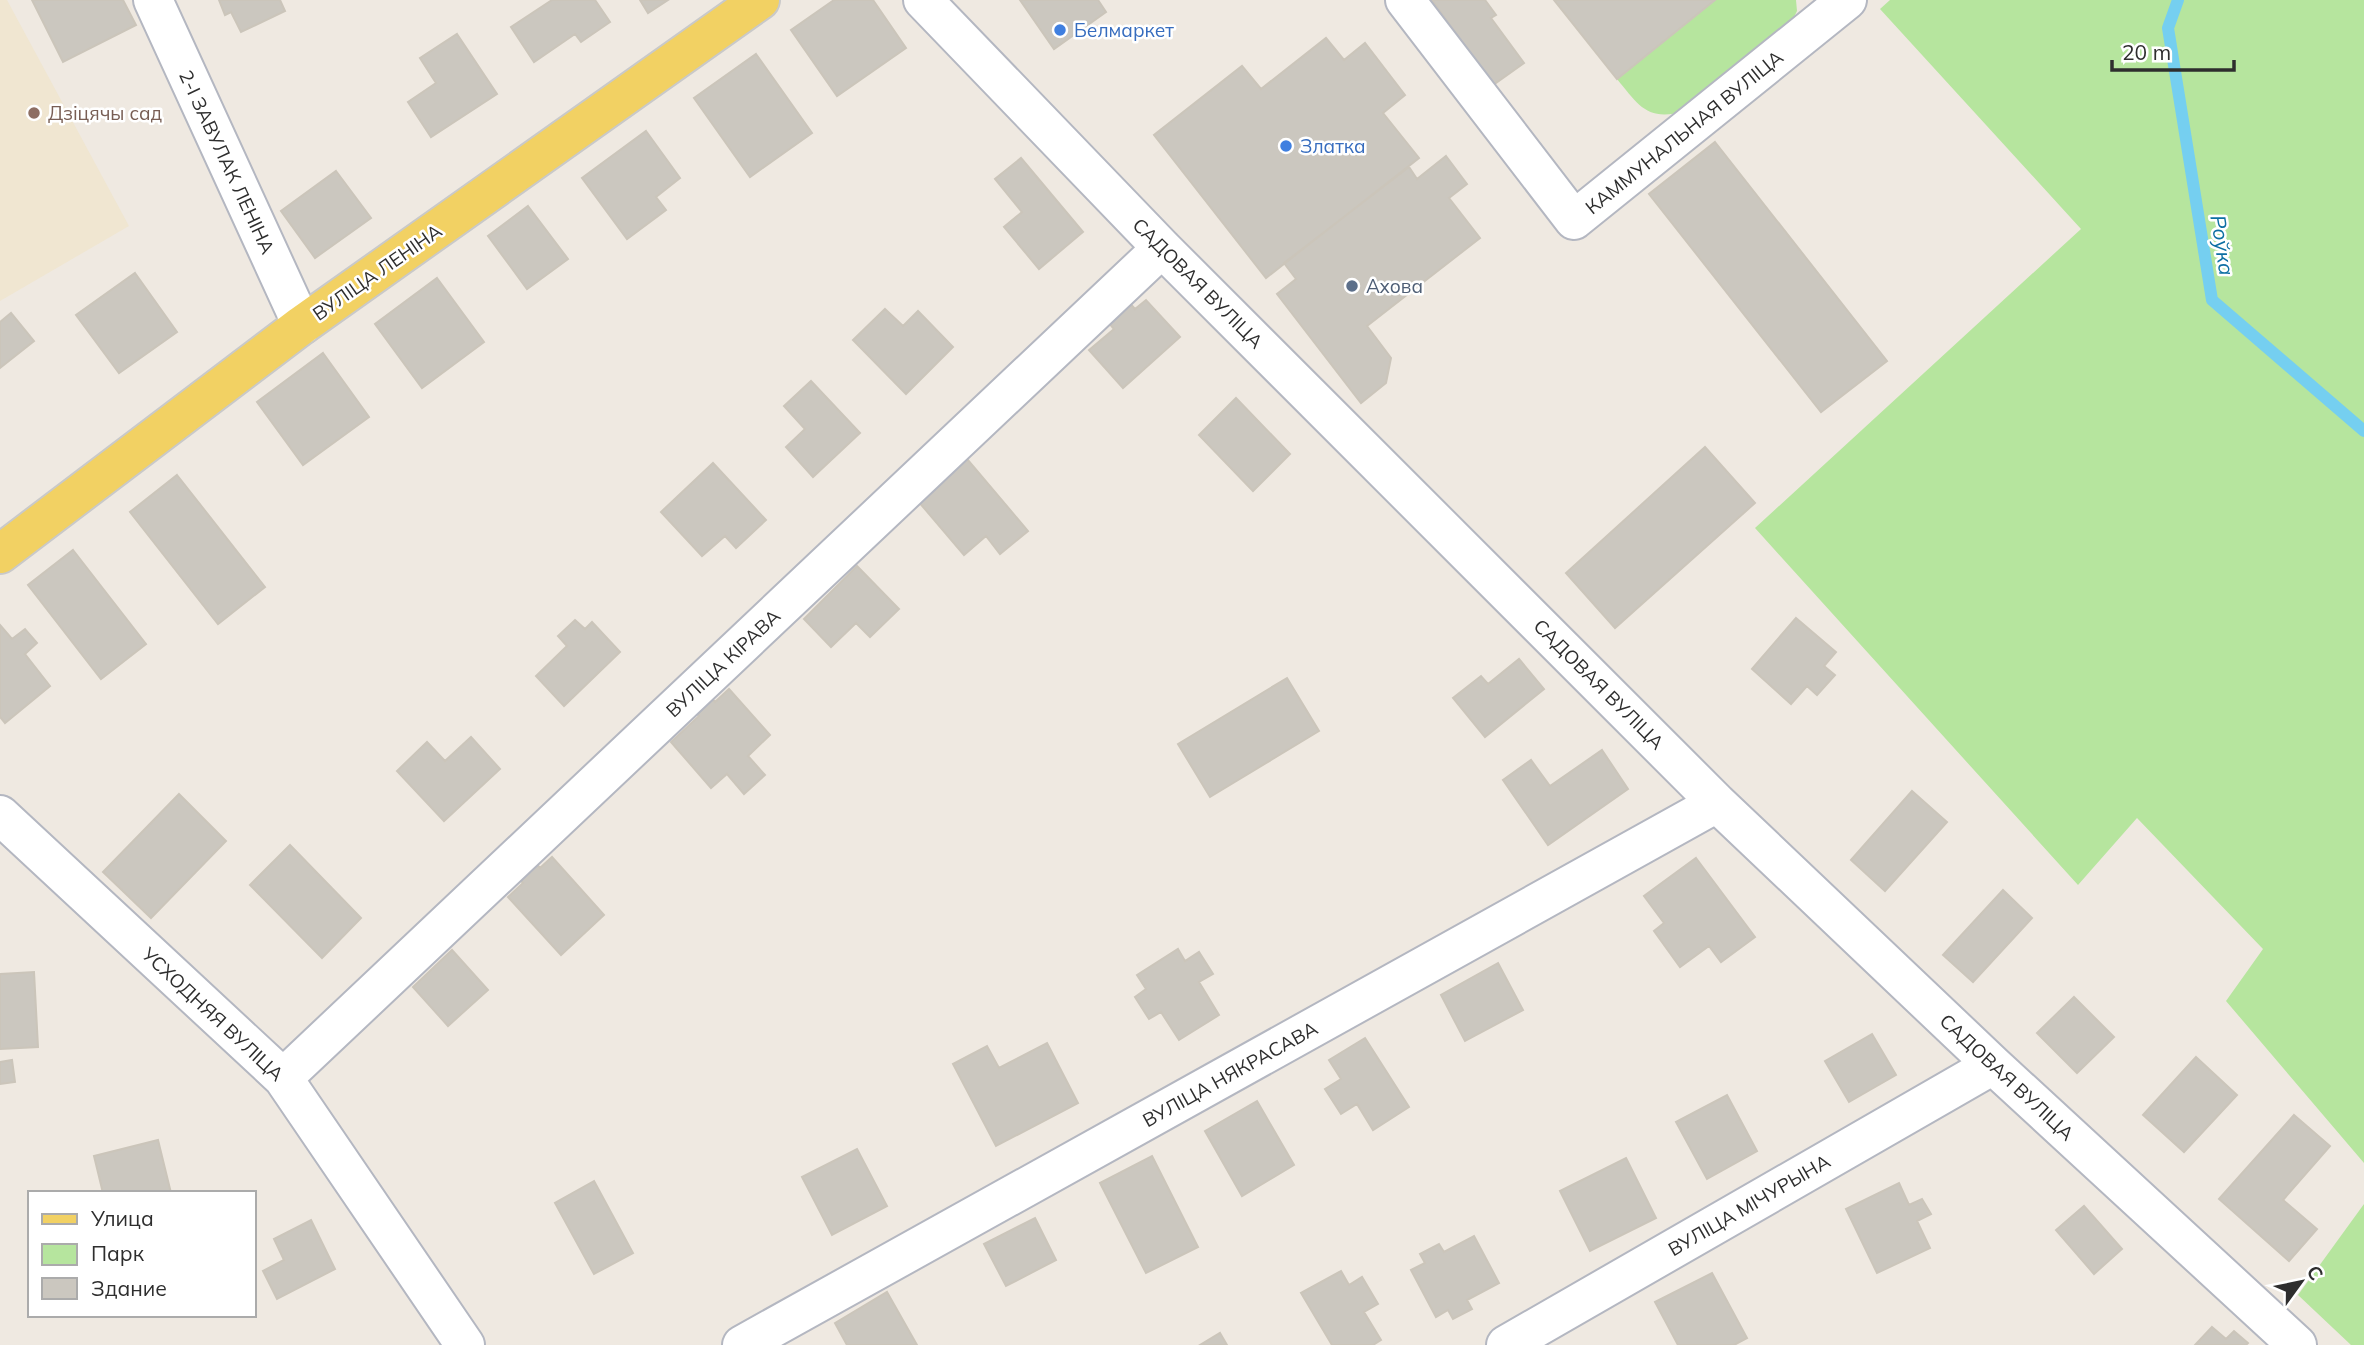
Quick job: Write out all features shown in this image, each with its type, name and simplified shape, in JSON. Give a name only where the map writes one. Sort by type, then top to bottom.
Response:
[{"type":"main road","name":"ВУЛІЦА ЛЕНІНА","points":[[0,554],[302,325],[760,0]]},
{"type":"street","name":"2-І ЗАВУЛАК ЛЕНІНА","points":[[153,0],[302,325]]},
{"type":"street","name":"САДОВАЯ ВУЛІЦА","points":[[923,0],[1162,248],[1717,803],[1993,1065],[2297,1345]]},
{"type":"street","name":"КАММУНАЛЬНАЯ ВУЛІЦА","points":[[1405,0],[1574,220],[1847,0]]},
{"type":"street","name":"ВУЛІЦА КІРАВА","points":[[283,1078],[1162,248]]},
{"type":"street","name":"ВУЛІЦА НЯКРАСАВА","points":[[742,1345],[1717,803]]},
{"type":"street","name":"УСХОДНЯЯ ВУЛІЦА","points":[[0,815],[283,1078],[465,1345]]},
{"type":"street","name":"ВУЛІЦА МІЧУРЫНА","points":[[1506,1345],[1993,1065]]},
{"type":"shaded area","name":"Дзіцячы сад","points":[[0,0],[7,0],[129,226],[0,301]]},
{"type":"green space","points":[[1715,0],[1796,0],[1797,11],[1790,25],[1685,111],[1662,114],[1645,109],[1617,79]]},
{"type":"green space","points":[[1890,0],[2364,0],[2364,1163],[2226,1001],[2263,949],[2137,818],[2078,885],[1755,528],[2081,229],[1880,9]]},
{"type":"green space","points":[[2364,1204],[2364,1345],[2351,1345],[2298,1295]]},
{"type":"building","points":[[32,0],[123,0],[136,25],[63,62]]},
{"type":"building","points":[[219,0],[280,0],[285,11],[241,32],[231,12],[225,15]]},
{"type":"building","points":[[552,0],[595,0],[610,22],[581,42],[575,34],[534,62],[511,27]]},
{"type":"building","points":[[640,0],[668,0],[648,13]]},
{"type":"building","points":[[834,0],[873,0],[906,48],[837,96],[791,30]]},
{"type":"building","name":"Белмаркет","points":[[1020,0],[1098,0],[1106,12],[1054,49]]},
{"type":"building","points":[[1432,0],[1485,0],[1496,15],[1491,18],[1524,63],[1493,85]]},
{"type":"building","points":[[1554,0],[1715,0],[1617,79]]},
{"type":"building","points":[[457,34],[497,94],[431,137],[408,102],[436,83],[420,58]]},
{"type":"building","name":"Златка","points":[[1326,38],[1344,60],[1365,43],[1405,95],[1383,113],[1419,158],[1266,278],[1154,135],[1242,66],[1261,89]]},
{"type":"building","points":[[756,54],[812,133],[750,177],[694,98]]},
{"type":"building","points":[[646,131],[680,178],[656,197],[666,210],[627,239],[582,178]]},
{"type":"building","points":[[1715,142],[1887,361],[1821,412],[1649,194]]},
{"type":"building","name":"Ахова","points":[[1446,156],[1467,184],[1449,198],[1480,238],[1367,326],[1391,358],[1386,383],[1361,403],[1277,294],[1296,279],[1284,263],[1409,167],[1417,179]]},
{"type":"building","points":[[1021,158],[1083,232],[1039,269],[1004,227],[1022,212],[995,179]]},
{"type":"building","points":[[336,171],[371,218],[315,258],[281,211]]},
{"type":"building","points":[[528,206],[568,259],[527,289],[488,236]]},
{"type":"building","points":[[135,273],[177,332],[119,373],[76,315]]},
{"type":"building","points":[[437,278],[484,342],[422,388],[375,324]]},
{"type":"building","points":[[1125,298],[1135,309],[1146,300],[1180,337],[1123,388],[1089,350],[1114,329],[1104,317]]},
{"type":"building","points":[[885,309],[903,326],[918,311],[953,347],[906,394],[853,340]]},
{"type":"building","points":[[11,313],[34,341],[0,368],[0,322]]},
{"type":"building","points":[[323,353],[369,417],[303,465],[257,402]]},
{"type":"building","points":[[811,381],[860,433],[813,477],[786,447],[805,429],[784,406]]},
{"type":"building","points":[[1236,398],[1290,454],[1253,491],[1199,435]]},
{"type":"building","points":[[1705,447],[1755,503],[1615,628],[1566,573]]},
{"type":"building","points":[[967,459],[1028,531],[1000,554],[986,536],[964,555],[918,501]]},
{"type":"building","points":[[713,463],[766,520],[736,548],[725,536],[702,556],[661,512]]},
{"type":"building","points":[[177,475],[265,587],[218,624],[130,512]]},
{"type":"building","points":[[73,550],[146,644],[101,679],[28,585]]},
{"type":"building","points":[[857,566],[899,609],[870,637],[856,623],[831,647],[804,619]]},
{"type":"building","points":[[1796,618],[1836,652],[1824,666],[1835,675],[1817,695],[1807,686],[1791,704],[1752,669]]},
{"type":"building","points":[[575,620],[585,629],[592,622],[620,652],[564,706],[536,676],[567,646],[558,636]]},
{"type":"building","points":[[0,625],[12,639],[25,629],[37,643],[25,654],[50,686],[5,723],[0,717]]},
{"type":"building","points":[[1519,659],[1544,689],[1485,737],[1453,698],[1481,676],[1488,684]]},
{"type":"building","points":[[1287,678],[1319,731],[1210,797],[1178,744]]},
{"type":"building","points":[[729,689],[770,735],[748,756],[765,775],[744,794],[727,774],[711,788],[671,742],[699,716],[691,707],[707,693],[715,702]]},
{"type":"building","points":[[471,737],[500,769],[444,821],[397,771],[427,742],[445,761]]},
{"type":"building","points":[[1602,750],[1628,789],[1548,845],[1503,780],[1531,760],[1550,786]]},
{"type":"building","points":[[1912,791],[1947,822],[1885,891],[1851,860]]},
{"type":"building","points":[[179,794],[226,841],[151,918],[103,872]]},
{"type":"building","points":[[290,845],[361,918],[322,958],[250,885]]},
{"type":"building","points":[[552,857],[604,915],[561,955],[508,897],[523,883],[516,875],[533,860],[540,868]]},
{"type":"building","points":[[1696,858],[1755,937],[1721,962],[1709,946],[1680,967],[1654,931],[1664,923],[1644,896]]},
{"type":"building","points":[[2003,890],[2032,918],[1973,982],[1943,955]]},
{"type":"building","points":[[1178,949],[1185,961],[1199,952],[1213,974],[1199,982],[1219,1015],[1179,1040],[1161,1012],[1149,1019],[1135,997],[1146,989],[1137,975]]},
{"type":"building","points":[[452,950],[488,990],[448,1026],[413,987]]},
{"type":"building","points":[[1498,963],[1523,1010],[1465,1041],[1441,995]]},
{"type":"building","points":[[34,972],[38,1047],[0,1049],[0,974]]},
{"type":"building","points":[[2074,997],[2114,1037],[2077,1073],[2037,1033]]},
{"type":"building","points":[[1872,1034],[1896,1075],[1849,1102],[1825,1061]]},
{"type":"building","points":[[1365,1038],[1409,1107],[1373,1130],[1357,1104],[1341,1114],[1325,1089],[1341,1079],[1329,1060]]},
{"type":"building","points":[[1047,1043],[1078,1103],[996,1146],[953,1064],[987,1046],[999,1068]]},
{"type":"building","points":[[2196,1057],[2237,1095],[2184,1152],[2143,1115]]},
{"type":"building","points":[[12,1060],[15,1082],[0,1084],[0,1062]]},
{"type":"building","points":[[1727,1095],[1757,1151],[1707,1179],[1676,1122]]},
{"type":"building","points":[[1257,1101],[1294,1165],[1242,1196],[1205,1131]]},
{"type":"building","points":[[2294,1115],[2330,1146],[2283,1200],[2317,1229],[2289,1261],[2219,1199]]},
{"type":"building","points":[[158,1140],[171,1191],[103,1191],[94,1156]]},
{"type":"building","points":[[857,1149],[887,1206],[832,1235],[802,1177]]},
{"type":"building","points":[[1152,1156],[1198,1247],[1146,1273],[1100,1183]]},
{"type":"building","points":[[1626,1158],[1656,1218],[1590,1251],[1560,1191]]},
{"type":"building","points":[[594,1181],[633,1253],[594,1274],[555,1203]]},
{"type":"building","points":[[1899,1183],[1909,1205],[1922,1199],[1931,1214],[1917,1221],[1930,1248],[1877,1273],[1846,1209]]},
{"type":"building","points":[[2084,1206],[2122,1249],[2094,1274],[2056,1230]]},
{"type":"building","points":[[1035,1218],[1056,1260],[1006,1286],[984,1244]]},
{"type":"building","points":[[311,1220],[335,1269],[277,1299],[263,1271],[284,1260],[274,1239]]},
{"type":"building","points":[[1474,1236],[1499,1283],[1467,1300],[1472,1309],[1453,1319],[1448,1310],[1436,1317],[1411,1270],[1425,1263],[1420,1254],[1439,1244],[1444,1252]]},
{"type":"building","points":[[1341,1271],[1349,1285],[1362,1277],[1378,1304],[1364,1312],[1381,1340],[1373,1345],[1332,1345],[1301,1293]]},
{"type":"building","points":[[1712,1273],[1747,1338],[1734,1345],[1678,1345],[1655,1302]]},
{"type":"building","points":[[887,1292],[917,1345],[847,1345],[835,1323]]},
{"type":"building","points":[[2212,1327],[2226,1339],[2234,1331],[2248,1343],[2195,1345]]},
{"type":"building","points":[[1220,1333],[1227,1345],[1200,1345]]},
{"type":"waterway","name":"Роўка","points":[[2178,0],[2168,28],[2212,300],[2364,431]]},
{"type":"place","name":"Белмаркет","points":[[1060,30]]},
{"type":"place","name":"Дзіцячы сад","points":[[34,113]]},
{"type":"place","name":"Златка","points":[[1286,146]]},
{"type":"place","name":"Ахова","points":[[1352,286]]}]
